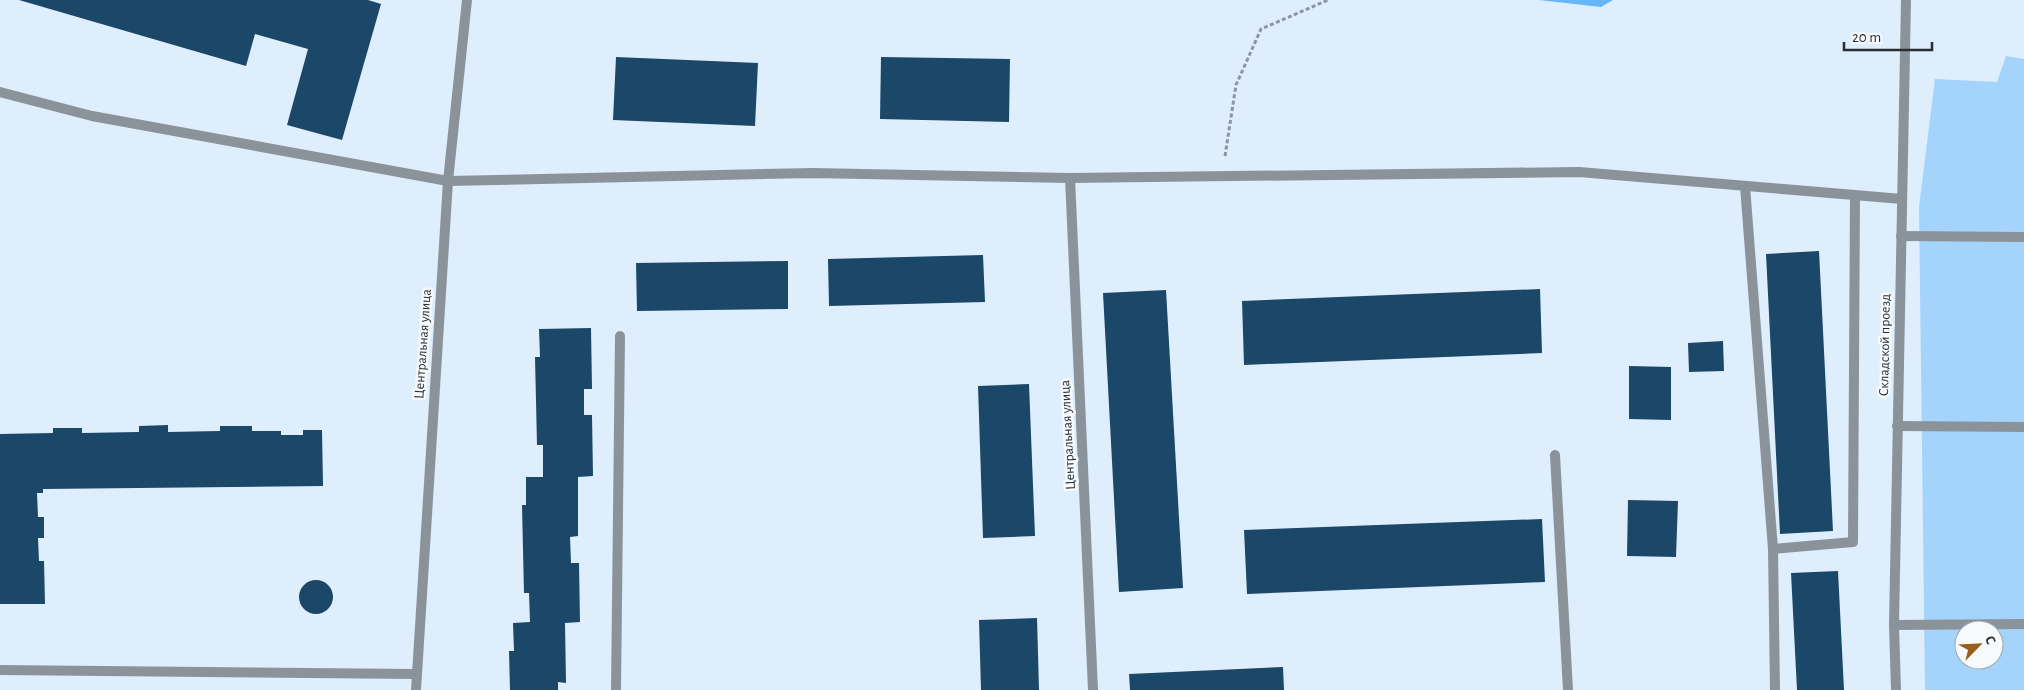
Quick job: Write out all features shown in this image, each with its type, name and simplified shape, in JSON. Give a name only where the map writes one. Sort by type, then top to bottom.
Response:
[{"type":"street","name":"Центральная улица","points":[[416,690],[415,674],[448,182],[467,0]]},
{"type":"street","name":"Складской проезд","points":[[1896,690],[1894,625],[1906,0]]},
{"type":"street","points":[[0,92],[92,116],[448,182],[813,173],[1070,178],[1579,172],[1902,199]]},
{"type":"street","name":"Центральная улица","points":[[1070,178],[1093,690]]},
{"type":"street","points":[[1746,186],[1773,549],[1775,690]]},
{"type":"street","points":[[1773,549],[1853,542],[1855,195]]},
{"type":"street","points":[[1901,236],[2024,237]]},
{"type":"street","points":[[616,690],[620,336]]},
{"type":"street","points":[[1897,426],[2024,428]]},
{"type":"street","points":[[1555,455],[1568,690]]},
{"type":"street","points":[[1894,625],[2024,624]]},
{"type":"street","points":[[0,670],[415,674]]},
{"type":"path","points":[[1222,176],[1236,85],[1261,29],[1328,0]]},
{"type":"shaded area","points":[[1539,0],[1613,0],[1601,7]]},
{"type":"shaded area","points":[[2006,56],[2024,59],[2024,690],[1925,690],[1919,207],[1935,79],[1997,82]]},
{"type":"building","points":[[19,0],[368,0],[381,4],[342,140],[287,125],[308,49],[255,34],[246,66]]},
{"type":"building","points":[[616,57],[758,63],[755,126],[613,120]]},
{"type":"building","points":[[881,57],[1010,59],[1009,122],[880,119]]},
{"type":"building","points":[[1819,251],[1833,531],[1780,534],[1766,254]]},
{"type":"building","points":[[983,255],[985,302],[829,306],[828,259]]},
{"type":"building","points":[[788,261],[788,309],[637,311],[636,263]]},
{"type":"building","points":[[1540,289],[1542,353],[1244,365],[1242,301]]},
{"type":"building","points":[[1166,290],[1183,588],[1119,592],[1103,293]]},
{"type":"building","points":[[591,328],[592,389],[584,389],[584,415],[592,415],[593,476],[578,477],[578,536],[570,537],[571,563],[579,563],[580,622],[565,623],[566,683],[558,682],[558,690],[510,690],[509,651],[514,651],[513,623],[530,622],[529,593],[524,593],[522,505],[526,505],[526,477],[543,477],[543,445],[537,445],[535,357],[540,357],[539,329]]},
{"type":"building","points":[[1723,341],[1724,371],[1689,372],[1688,343]]},
{"type":"building","points":[[1629,366],[1671,367],[1671,420],[1629,419]]},
{"type":"building","points":[[1029,384],[1035,536],[983,538],[978,386]]},
{"type":"building","points":[[168,425],[168,432],[220,431],[220,426],[252,426],[252,431],[281,431],[281,435],[303,435],[303,430],[322,430],[323,486],[43,489],[43,493],[37,493],[38,517],[44,517],[44,538],[38,538],[39,561],[44,561],[45,604],[0,604],[0,434],[53,433],[53,428],[82,428],[82,433],[139,432],[139,426]]},
{"type":"building","points":[[1628,500],[1678,501],[1676,557],[1627,556]]},
{"type":"building","points":[[1542,519],[1545,582],[1247,594],[1244,530]]},
{"type":"building","points":[[1838,571],[1844,690],[1797,690],[1791,573]]},
{"type":"building","points":[[316,580],[323,581],[328,585],[332,590],[332,604],[328,609],[323,613],[316,614],[309,613],[304,609],[300,604],[299,597],[300,590],[304,585],[309,581]]},
{"type":"building","points":[[1037,618],[1039,690],[981,690],[979,620]]},
{"type":"building","points":[[1283,667],[1284,690],[1130,690],[1129,674]]}]
